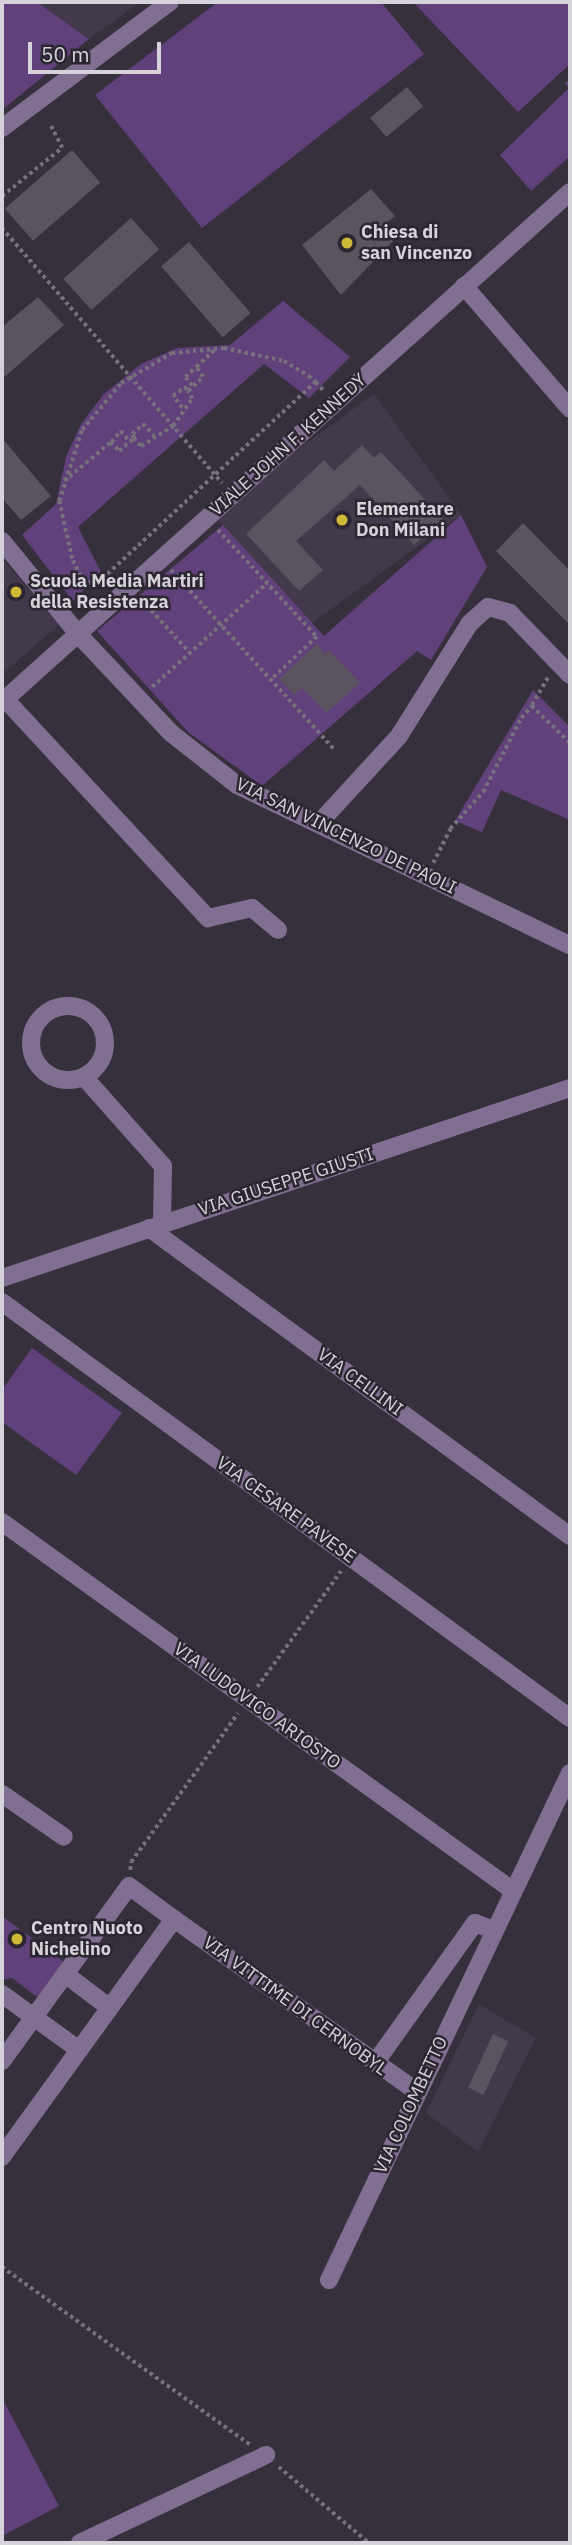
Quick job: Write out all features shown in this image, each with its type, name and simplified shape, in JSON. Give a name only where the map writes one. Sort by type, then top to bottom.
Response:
[{"type":"street","points":[[2,128],[170,2]]},
{"type":"street","name":"VIALE JOHN F. KENNEDY","points":[[278,930],[252,908],[208,918],[4,701],[570,192]]},
{"type":"street","points":[[464,286],[570,409]]},
{"type":"street","name":"VIA SAN VINCENZO DE PAOLI","points":[[2,541],[78,634],[171,733],[237,785],[320,822],[426,877],[570,945]]},
{"type":"street","points":[[320,822],[398,736],[470,623],[488,607],[510,613],[564,668]]},
{"type":"street","points":[[79,1008],[101,1026],[104,1054],[84,1077],[61,1080],[45,1073],[35,1060],[33,1031],[48,1012],[79,1008]]},
{"type":"street","points":[[84,1077],[163,1166],[156,1226]]},
{"type":"street","name":"VIA GIUSEPPE GIUSTI","points":[[2,1278],[570,1088]]},
{"type":"street","name":"VIA CELLINI","points":[[156,1226],[570,1536]]},
{"type":"street","name":"VIA CESARE PAVESE","points":[[2,1301],[570,1718]]},
{"type":"street","name":"VIA LUDOVICO ARIOSTO","points":[[2,1521],[512,1890]]},
{"type":"street","name":"VIA COLOMBETTO","points":[[329,2280],[512,1890],[570,1773]]},
{"type":"street","points":[[2,1794],[64,1837]]},
{"type":"street","points":[[2,2061],[129,1886]]},
{"type":"street","name":"VIA VITTIME DI CERNOBYL","points":[[129,1886],[417,2092]]},
{"type":"street","points":[[2,2157],[174,1919]]},
{"type":"street","points":[[375,2063],[475,1923],[493,1930]]},
{"type":"street","points":[[65,1974],[110,2007]]},
{"type":"street","points":[[2,1994],[79,2050]]},
{"type":"street","points":[[80,2543],[266,2455]]},
{"type":"path","points":[[2,196],[62,148],[49,124]]},
{"type":"path","points":[[2,228],[233,495]]},
{"type":"path","points":[[193,386],[185,377],[215,349]]},
{"type":"path","points":[[316,382],[98,583],[83,583],[72,559],[59,500],[63,482],[82,429],[100,404],[130,376],[172,353],[215,349],[256,352],[284,361],[316,382],[335,402]]},
{"type":"path","points":[[188,391],[203,377],[196,367]]},
{"type":"path","points":[[154,435],[143,424],[132,434],[141,446],[154,435],[173,426],[182,408],[192,399],[185,387],[173,396],[182,408]]},
{"type":"path","points":[[63,482],[121,431],[130,442]]},
{"type":"path","points":[[111,442],[119,451],[134,438]]},
{"type":"path","points":[[208,517],[317,637],[271,680]]},
{"type":"path","points":[[162,559],[335,750]]},
{"type":"path","points":[[139,699],[267,583]]},
{"type":"path","points":[[130,588],[190,653]]},
{"type":"path","points":[[426,877],[450,829],[483,792],[521,718],[564,668]]},
{"type":"path","points":[[532,706],[570,743]]},
{"type":"path","points":[[129,1886],[131,1863],[351,1558]]},
{"type":"path","points":[[2,2267],[266,2455],[369,2543]]},
{"type":"shaded area","points":[[2,2],[37,2],[89,39],[2,110]]},
{"type":"shaded area","points":[[37,2],[140,2],[89,39]]},
{"type":"shaded area","points":[[218,2],[381,2],[424,54],[202,228],[95,95]]},
{"type":"shaded area","points":[[413,2],[570,2],[570,64],[518,112]]},
{"type":"shaded area","points":[[570,79],[570,156],[531,191],[500,155],[569,88],[565,83]]},
{"type":"shaded area","points":[[283,301],[350,357],[309,398],[264,364],[78,527],[101,572],[73,601],[22,535],[56,504],[66,457],[81,424],[104,394],[141,364],[177,348],[230,345]]},
{"type":"shaded area","name":"Elementare Don Milani","points":[[374,394],[462,515],[300,632],[212,512]]},
{"type":"shaded area","points":[[461,515],[487,567],[431,660],[417,651],[262,786],[188,732],[97,631],[223,525],[324,636]]},
{"type":"shaded area","name":"Scuola Media Martiri della Resistenza","points":[[2,558],[59,625],[2,674]]},
{"type":"shaded area","points":[[533,690],[570,727],[570,820],[501,790],[482,832],[455,821]]},
{"type":"shaded area","points":[[32,1348],[122,1413],[76,1475],[2,1422],[2,1390]]},
{"type":"shaded area","name":"Centro Nuoto Nichelino","points":[[2,1916],[64,1962],[37,1997],[12,1978],[2,1980]]},
{"type":"shaded area","points":[[479,2004],[536,2038],[478,2152],[426,2113]]},
{"type":"shaded area","points":[[2,2398],[59,2506],[2,2536]]},
{"type":"building","points":[[407,87],[423,106],[386,137],[370,118]]},
{"type":"building","points":[[72,150],[100,182],[33,241],[5,208]]},
{"type":"building","name":"Chiesa di san Vincenzo","points":[[371,189],[395,216],[381,228],[393,241],[341,295],[302,245]]},
{"type":"building","points":[[131,218],[159,249],[91,310],[63,279]]},
{"type":"building","points":[[189,242],[251,313],[223,337],[161,266]]},
{"type":"building","points":[[38,297],[64,325],[2,379],[2,327]]},
{"type":"building","points":[[2,438],[51,496],[21,520],[2,498]]},
{"type":"building","points":[[362,445],[374,458],[381,452],[443,519],[414,545],[360,485],[296,541],[323,570],[299,591],[246,534],[324,460],[334,471]]},
{"type":"building","points":[[523,523],[570,571],[570,625],[496,551]]},
{"type":"building","points":[[317,644],[325,654],[329,650],[360,683],[326,713],[302,688],[294,695],[279,679]]},
{"type":"building","points":[[493,2034],[508,2041],[483,2095],[468,2087]]},
{"type":"place","name":"Chiesa di san Vincenzo","points":[[347,243]]},
{"type":"place","name":"Elementare Don Milani","points":[[342,520]]},
{"type":"place","name":"Scuola Media Martiri della Resistenza","points":[[16,592]]},
{"type":"place","name":"Centro Nuoto Nichelino","points":[[17,1939]]}]
